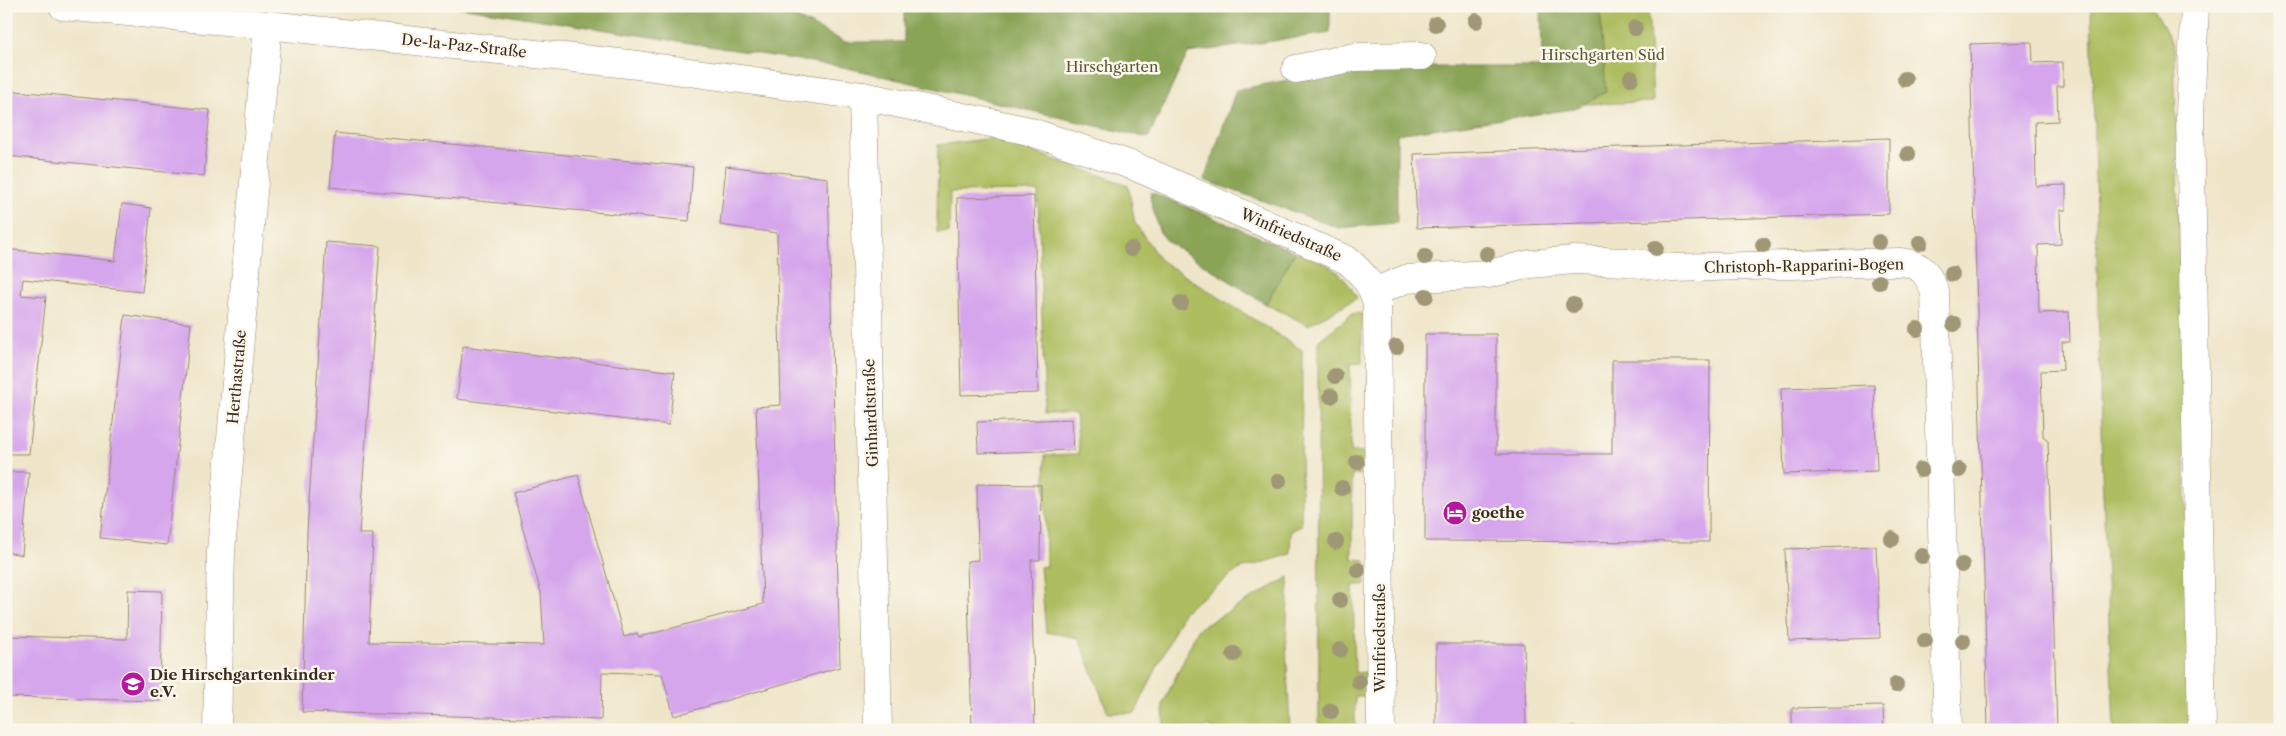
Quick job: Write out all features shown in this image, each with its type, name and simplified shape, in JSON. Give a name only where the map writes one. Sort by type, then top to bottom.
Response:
[{"type":"street","name":"De-la-Paz-Straße","points":[[63,6],[268,25],[638,65],[863,96]]},
{"type":"street","points":[[2195,6],[2190,114],[2202,730]]},
{"type":"street","name":"Herthastraße","points":[[217,730],[221,551],[268,25]]},
{"type":"street","points":[[1296,70],[1355,57],[1422,56]]},
{"type":"street","name":"Winfriedstraße","points":[[863,96],[1025,130],[1134,166],[1347,260],[1362,273],[1374,292],[1377,304],[1381,730]]},
{"type":"street","name":"Ginhardtstraße","points":[[863,96],[878,730]]},
{"type":"street","name":"Christoph-Rapparini-Bogen","points":[[1374,292],[1406,279],[1488,274],[1530,264],[1574,260],[1627,262],[1672,268],[1901,262],[1915,264],[1927,274],[1935,292],[1948,730]]},
{"type":"green space","name":"Hirschgarten","points":[[453,6],[782,6],[797,18],[845,42],[904,42],[904,6],[1330,6],[1330,33],[1188,53],[1148,138],[843,67]]},
{"type":"green space","points":[[1541,6],[1600,6],[1606,92],[1574,109],[1397,134],[1397,223],[1339,228],[1204,180],[1236,90],[1355,67],[1542,67]]},
{"type":"green space","name":"Hirschgarten Süd","points":[[1554,6],[1648,6],[1653,102],[1555,105]]},
{"type":"green space","points":[[2091,6],[2153,6],[2174,47],[2192,730],[2114,730],[2102,472]]},
{"type":"green space","points":[[993,138],[1128,185],[1135,223],[1160,260],[1302,350],[1301,526],[1291,531],[1290,554],[1238,570],[1184,611],[1135,713],[1108,713],[1079,638],[1046,632],[1040,567],[1046,566],[1045,455],[1079,454],[1076,414],[1045,414],[1038,191],[950,192],[949,232],[937,232],[938,145]]},
{"type":"green space","points":[[1151,192],[1295,252],[1266,304],[1168,242],[1159,231],[1150,197]]},
{"type":"green space","points":[[1295,252],[1324,263],[1338,273],[1357,298],[1308,325],[1266,304]]},
{"type":"green space","points":[[1352,314],[1362,314],[1362,363],[1350,364],[1351,452],[1364,452],[1364,474],[1352,475],[1352,559],[1365,560],[1365,585],[1353,585],[1355,673],[1367,672],[1367,696],[1355,696],[1355,730],[1319,730],[1318,341]]},
{"type":"green space","points":[[1289,577],[1286,643],[1290,730],[1212,730],[1211,727],[1164,729],[1163,704],[1198,629]]},
{"type":"building","points":[[2032,42],[2033,63],[2063,62],[2063,86],[2057,86],[2058,121],[2035,122],[2036,186],[2066,185],[2066,210],[2060,210],[2061,244],[2038,245],[2039,313],[2069,312],[2070,342],[2062,342],[2063,370],[2041,371],[2043,436],[2048,440],[2057,730],[1988,730],[1970,44]]},
{"type":"building","points":[[6,90],[210,110],[204,176],[6,156]]},
{"type":"building","points":[[335,133],[693,167],[689,221],[330,187]]},
{"type":"building","points":[[1889,138],[1889,214],[1417,228],[1414,154]]},
{"type":"building","points":[[726,166],[828,178],[840,667],[674,716],[662,674],[602,672],[601,720],[302,712],[307,532],[326,242],[380,246],[359,534],[373,534],[369,642],[544,645],[541,593],[513,493],[578,475],[624,637],[637,633],[639,637],[763,604],[756,407],[781,405],[777,233],[720,225]]},
{"type":"building","points":[[1034,196],[1038,393],[961,395],[957,198]]},
{"type":"building","points":[[122,204],[151,208],[142,292],[23,279],[21,295],[46,297],[29,454],[6,454],[6,249],[115,261]]},
{"type":"building","points":[[125,315],[191,324],[167,545],[100,538]]},
{"type":"building","points":[[1425,334],[1496,334],[1496,454],[1612,454],[1612,360],[1710,360],[1709,542],[1425,541]]},
{"type":"building","points":[[463,346],[675,372],[669,425],[457,399]]},
{"type":"building","points":[[1874,385],[1877,471],[1784,474],[1781,388]]},
{"type":"building","points":[[1072,419],[1074,450],[978,453],[977,422]]},
{"type":"building","points":[[6,472],[29,472],[22,555],[6,552]]},
{"type":"building","points":[[977,484],[1041,485],[1040,560],[1031,560],[1035,730],[972,730],[967,561],[978,560]]},
{"type":"building","points":[[1876,546],[1880,638],[1789,641],[1785,549]]},
{"type":"building","points":[[128,590],[162,591],[160,701],[6,697],[6,636],[127,639]]},
{"type":"building","points":[[1436,644],[1524,644],[1526,727],[1728,727],[1728,730],[1436,730]]},
{"type":"building","points":[[1883,706],[1884,730],[1792,730],[1792,708]]},
{"type":"place","name":"goethe","points":[[1455,513]]},
{"type":"place","name":"Die Hirschgartenkinder e.V.","points":[[133,684]]}]
